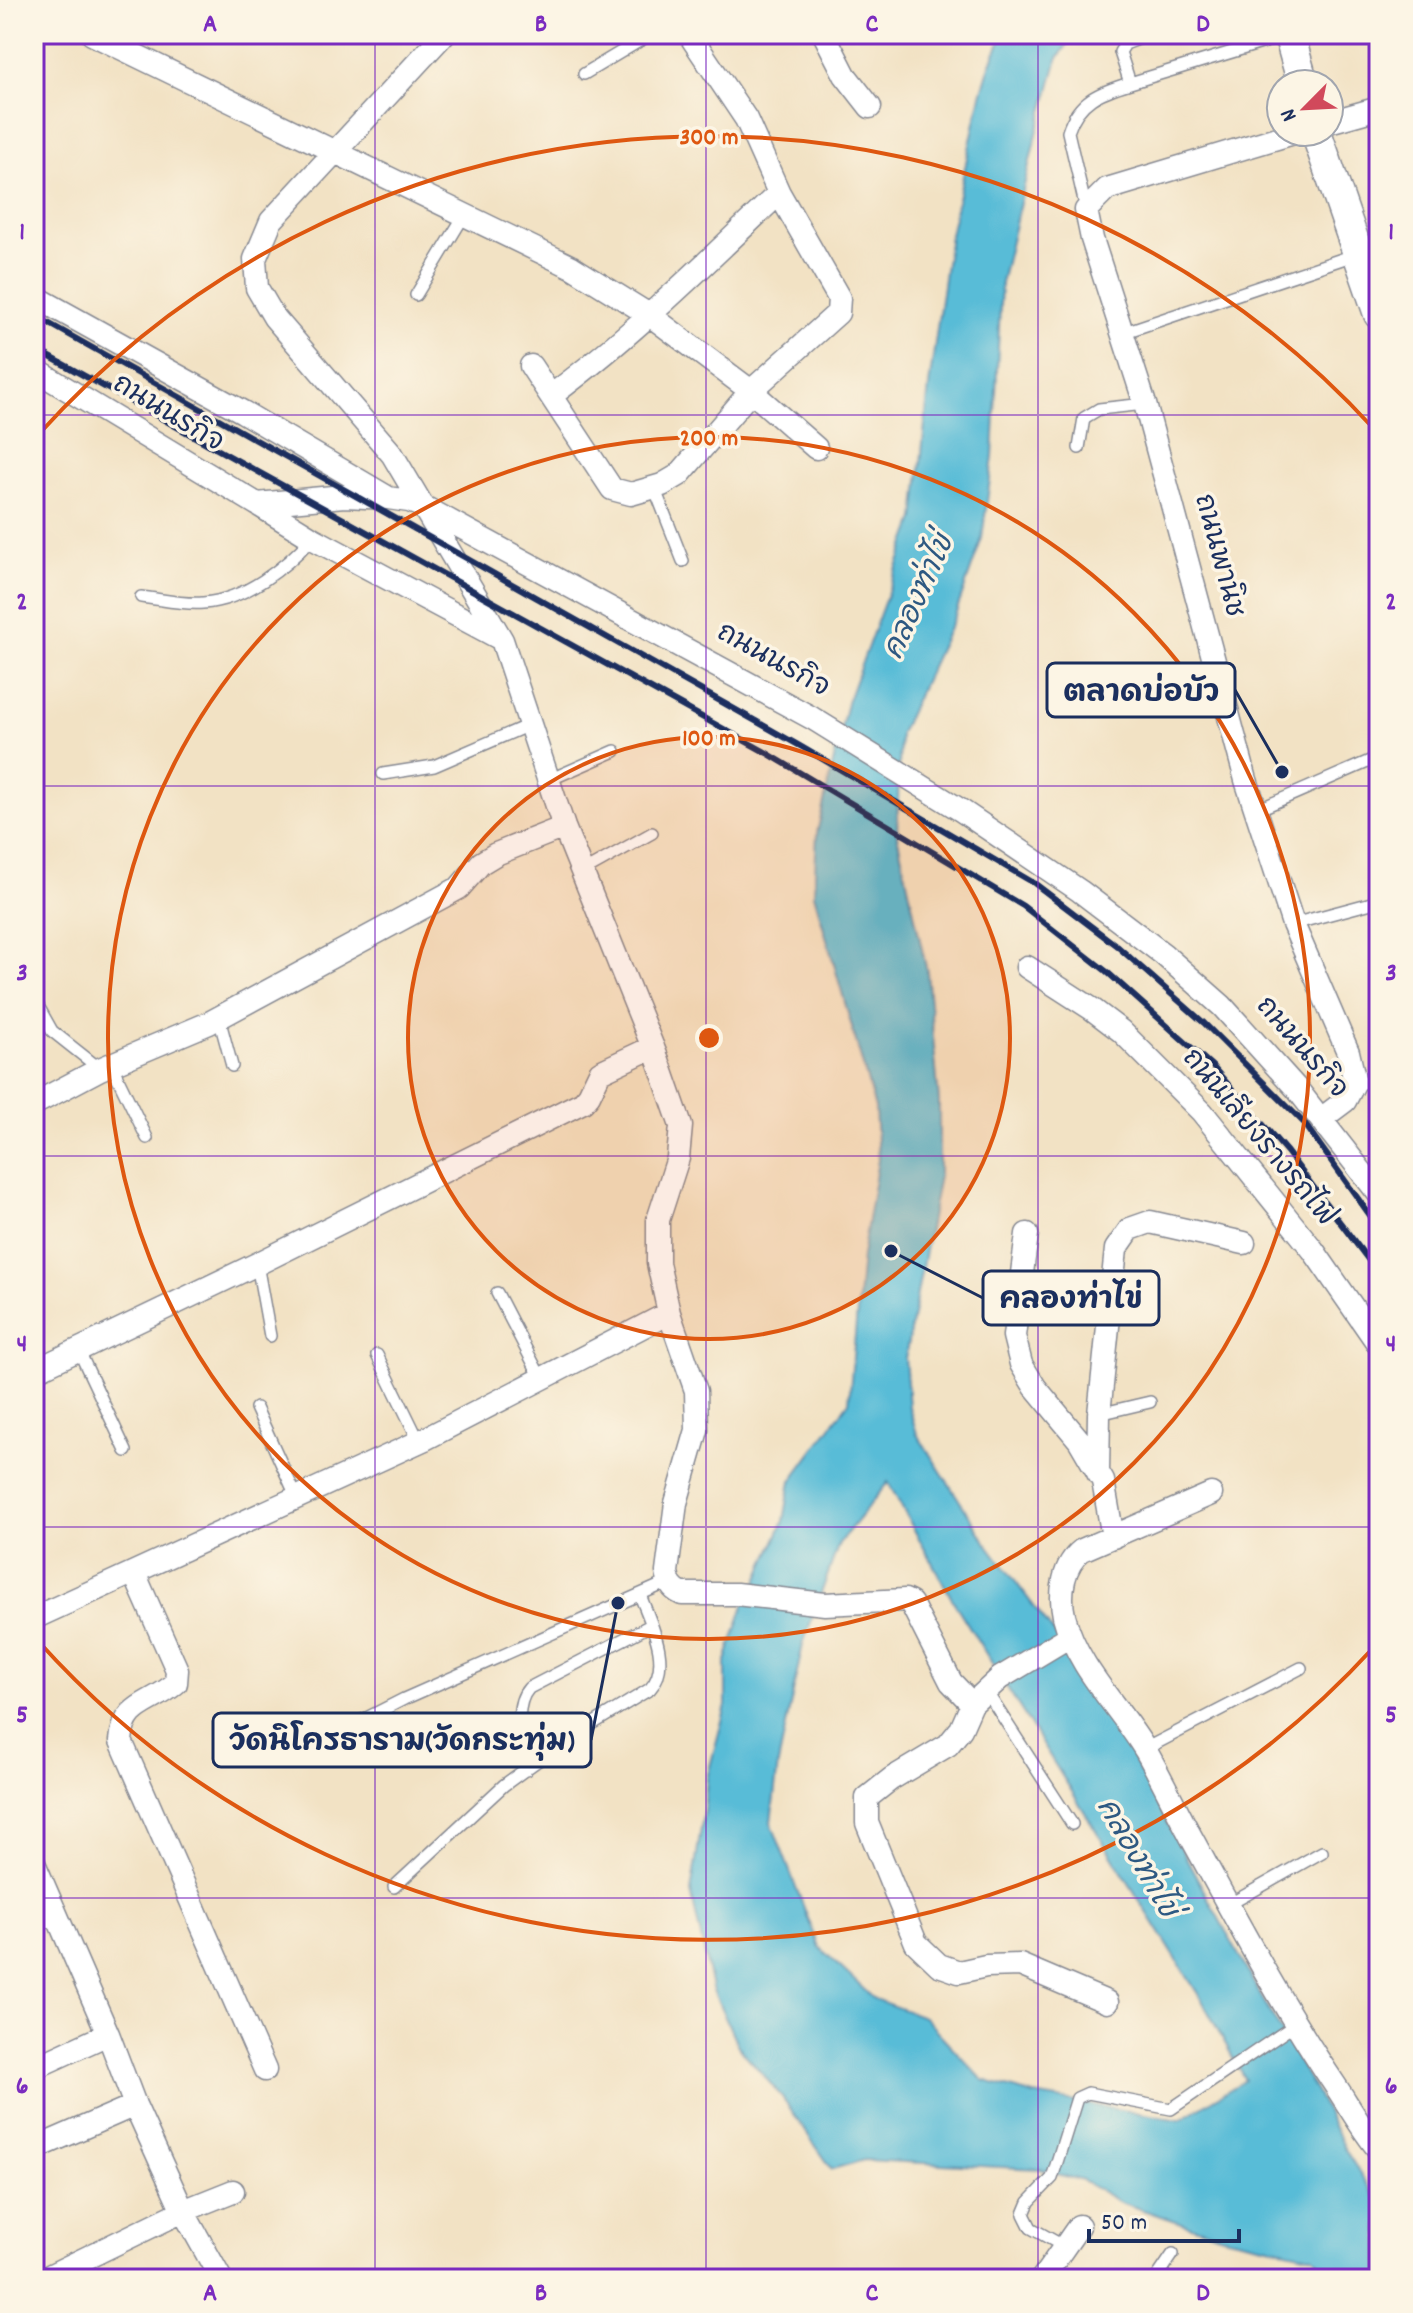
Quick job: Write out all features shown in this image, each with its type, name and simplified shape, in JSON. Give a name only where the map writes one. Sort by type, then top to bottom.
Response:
[{"type":"main road","points":[[1289,34],[1299,68]]},
{"type":"main road","points":[[1322,148],[1379,314]]},
{"type":"street","points":[[92,34],[572,267],[651,316],[751,391],[816,448]]},
{"type":"street","points":[[444,34],[271,221],[255,259],[257,288],[274,317],[392,454],[502,640],[564,827],[653,1047],[681,1126],[678,1158],[658,1220],[658,1263],[669,1313],[696,1391],[697,1430],[676,1503],[668,1582],[674,1591],[682,1594],[736,1594],[825,1604],[905,1600],[911,1603],[951,1682],[986,1691]]},
{"type":"street","points":[[531,366],[612,489],[631,494],[679,475],[751,391],[838,313],[839,298],[779,193],[746,119],[689,34]]},
{"type":"street","points":[[824,34],[845,75],[870,107]]},
{"type":"street","points":[[1345,118],[1379,108]]},
{"type":"street","points":[[1086,210],[1107,189],[1265,142]]},
{"type":"street","points":[[552,395],[606,355],[651,316],[779,193]]},
{"type":"street","name":"ถนนพานิช","points":[[1086,210],[1092,239],[1145,404],[1242,766],[1293,924],[1348,1052],[1355,1082]]},
{"type":"street","points":[[34,296],[243,412],[388,498]]},
{"type":"street","name":"ถนนนรกิจ","points":[[36,374],[257,504],[344,496],[388,498],[424,507],[812,718],[962,811],[1080,891],[1163,954],[1222,1006],[1321,1119],[1379,1194]]},
{"type":"street","points":[[257,504],[312,538],[502,640]]},
{"type":"street","points":[[34,1104],[219,1018],[459,888],[481,863],[496,854],[564,827]]},
{"type":"street","name":"ถนนเลียงรางรถไฟ","points":[[1027,967],[1121,1031],[1202,1112],[1313,1250],[1379,1345]]},
{"type":"street","points":[[34,1371],[583,1102],[600,1072],[653,1047]]},
{"type":"street","points":[[1321,1119],[1345,1101],[1355,1082]]},
{"type":"street","points":[[1098,1473],[1099,1414],[1116,1249],[1130,1229],[1150,1222],[1244,1243]]},
{"type":"street","points":[[1027,1234],[1014,1336],[1021,1364],[1035,1387],[1079,1440],[1103,1481],[1113,1537]]},
{"type":"street","points":[[34,1618],[419,1441],[669,1313]]},
{"type":"street","points":[[1211,1494],[1082,1550],[1071,1559],[1062,1591],[1063,1614],[1070,1636],[1112,1706],[1145,1749],[1266,1976],[1290,2029],[1379,2150]]},
{"type":"street","points":[[134,1573],[177,1670],[176,1683],[128,1714],[122,1727],[121,1741],[265,2070]]},
{"type":"street","points":[[1070,1636],[986,1691],[948,1745],[891,1779],[867,1798],[867,1823],[916,1943],[939,1965],[959,1972],[986,1966],[1020,1965],[1107,2002]]},
{"type":"street","points":[[34,1863],[44,1917],[108,2034],[135,2105],[183,2211],[221,2279]]},
{"type":"street","points":[[34,2068],[108,2034]]},
{"type":"street","points":[[34,2149],[135,2105]]},
{"type":"street","points":[[43,2279],[77,2272],[183,2211],[233,2191]]},
{"type":"street","points":[[1042,2279],[1079,2226]]},
{"type":"lane","points":[[584,74],[651,34]]},
{"type":"lane","points":[[1130,83],[1120,52],[1125,44],[1151,34]]},
{"type":"lane","points":[[1086,210],[1068,132],[1079,108],[1095,95],[1289,34]]},
{"type":"lane","points":[[416,295],[465,214]]},
{"type":"lane","points":[[1122,333],[1358,254]]},
{"type":"lane","points":[[1079,448],[1084,418],[1099,409],[1145,404]]},
{"type":"lane","points":[[654,487],[683,561]]},
{"type":"lane","points":[[141,597],[203,603],[242,592],[271,577],[292,561],[312,538]]},
{"type":"lane","points":[[383,774],[434,766],[529,725]]},
{"type":"lane","points":[[549,780],[615,751]]},
{"type":"lane","points":[[1257,810],[1379,757]]},
{"type":"lane","points":[[584,871],[652,833]]},
{"type":"lane","points":[[1293,924],[1379,901]]},
{"type":"lane","points":[[34,999],[52,1031],[106,1068],[147,1138]]},
{"type":"lane","points":[[219,1018],[232,1066]]},
{"type":"lane","points":[[1355,1082],[1379,1084]]},
{"type":"lane","points":[[257,1264],[270,1336]]},
{"type":"lane","points":[[497,1293],[541,1378]]},
{"type":"lane","points":[[78,1349],[126,1451]]},
{"type":"lane","points":[[377,1355],[419,1441]]},
{"type":"lane","points":[[1099,1414],[1150,1402]]},
{"type":"lane","points":[[256,1408],[297,1498]]},
{"type":"lane","points":[[280,1762],[404,1699],[668,1582]]},
{"type":"lane","points":[[394,1887],[504,1785],[566,1740],[657,1682],[661,1668],[640,1595]]},
{"type":"lane","points":[[526,1770],[520,1714],[522,1696],[529,1688],[651,1625]]},
{"type":"lane","points":[[1145,1749],[1301,1668]]},
{"type":"lane","points":[[986,1691],[1072,1824]]},
{"type":"lane","points":[[1228,1905],[1322,1852]]},
{"type":"lane","points":[[1065,2247],[1031,2228],[1024,2214],[1029,2202],[1052,2178],[1080,2096],[1088,2093],[1165,2109],[1181,2105],[1290,2029]]},
{"type":"lane","points":[[1156,2279],[1173,2254]]},
{"type":"water","points":[[1004,34],[1075,34],[1058,58],[1001,283],[993,457],[982,538],[955,615],[900,733],[897,835],[927,972],[939,1101],[939,1176],[905,1358],[909,1407],[917,1434],[986,1542],[1076,1663],[1118,1731],[1344,2148],[1379,2203],[1379,2279],[1333,2279],[1314,2256],[1223,2236],[1175,2221],[1120,2202],[1083,2181],[1040,2169],[864,2160],[832,2169],[778,2092],[738,2046],[712,1988],[691,1892],[707,1778],[726,1706],[726,1661],[745,1602],[784,1521],[791,1481],[849,1402],[862,1256],[878,1160],[875,1108],[814,894],[817,833],[847,703],[915,519],[950,235],[990,65]],"holes":[[[888,1482],[952,1599],[1203,2002],[1245,2080],[1180,2120],[1034,2095],[983,2080],[924,2017],[874,1999],[819,1947],[771,1822],[778,1764],[803,1644],[839,1543]]]},
{"type":"railway","points":[[34,315],[800,746],[1034,883],[1117,946],[1204,1023],[1304,1123],[1379,1228]]},
{"type":"railway","points":[[34,348],[767,753],[1023,906],[1106,971],[1212,1066],[1287,1152],[1379,1274]]},
{"type":"place","name":"ตลาดบ่อบัว","points":[[1282,772]]},
{"type":"place","name":"คลองท่าไข่","points":[[891,1251]]},
{"type":"place","name":"วัดนิโครธาราม(วัดกระทุ่ม)","points":[[618,1603]]}]
